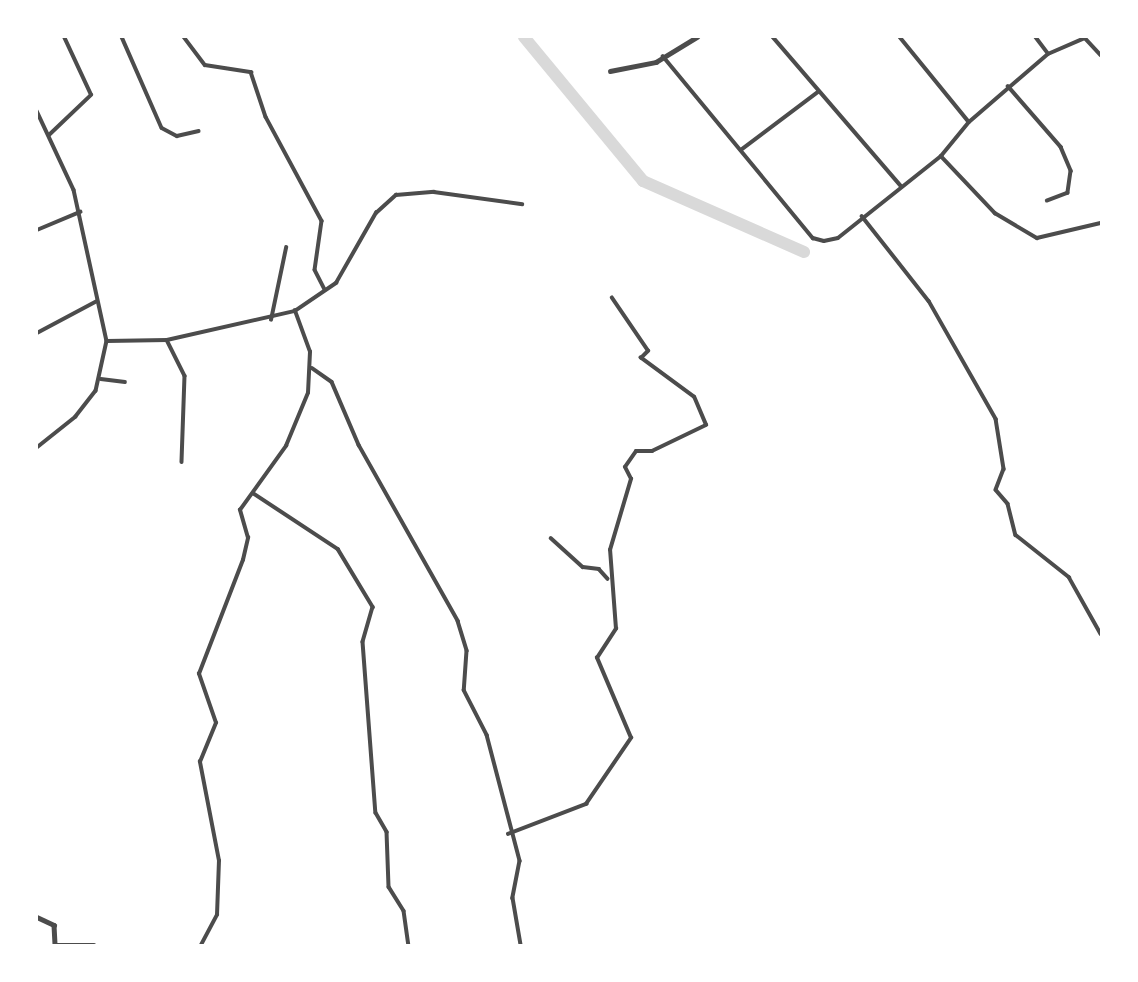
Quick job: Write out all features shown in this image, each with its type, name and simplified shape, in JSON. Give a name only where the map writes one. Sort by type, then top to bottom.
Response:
[{"type":"street","points":[[49,135],[91,95],[64,37]]},
{"type":"street","points":[[184,37],[205,65],[251,72],[263,111],[322,221],[315,270],[326,291]]},
{"type":"street","points":[[610,71],[663,56],[697,37]]},
{"type":"street","points":[[773,37],[901,187]]},
{"type":"street","points":[[900,37],[969,122]]},
{"type":"street","points":[[1035,37],[1048,54]]},
{"type":"street","points":[[123,38],[162,128],[177,135],[198,131]]},
{"type":"street","points":[[663,56],[813,238],[838,238],[862,216],[941,156],[969,122],[1048,54],[1084,38],[1101,55]]},
{"type":"street","points":[[1008,86],[1060,147],[1071,171],[1068,193],[1047,201]]},
{"type":"street","points":[[741,150],[818,92]]},
{"type":"street","points":[[37,111],[80,212],[95,302],[107,341],[101,379],[76,417],[37,448]]},
{"type":"street","points":[[941,156],[995,213],[1038,238],[1101,223]]},
{"type":"street","points":[[107,341],[167,340],[271,320],[295,311],[326,291],[345,273],[372,219],[392,196],[434,192],[522,204]]},
{"type":"street","points":[[37,230],[80,212]]},
{"type":"street","points":[[862,216],[929,301],[996,419],[1004,469],[996,490],[1008,503],[1016,535],[1069,576],[1101,634]]},
{"type":"street","points":[[271,320],[286,248]]},
{"type":"street","points":[[508,834],[579,809],[605,783],[631,738],[597,658],[616,629],[608,579],[610,545],[631,479],[627,462],[636,451],[652,451],[706,423],[694,397],[641,358],[648,351],[612,298]]},
{"type":"street","points":[[37,333],[95,302]]},
{"type":"street","points":[[201,945],[217,915],[219,861],[200,762],[216,723],[199,674],[243,560],[248,538],[240,510],[286,446],[312,368],[295,311]]},
{"type":"street","points":[[167,340],[185,376],[182,462]]},
{"type":"street","points":[[312,368],[332,382],[359,445],[458,621],[467,651],[464,690],[476,725],[487,735],[508,834],[520,861],[513,898],[521,945]]},
{"type":"street","points":[[101,379],[125,382]]},
{"type":"street","points":[[253,493],[338,549],[373,607],[363,642],[376,813],[387,832],[389,887],[404,911],[409,945]]},
{"type":"street","points":[[551,538],[583,567],[599,569],[608,579]]},
{"type":"street","points":[[37,916],[54,925],[55,945],[94,945]]},
{"type":"waterway","points":[[524,37],[643,181],[804,252]]}]
